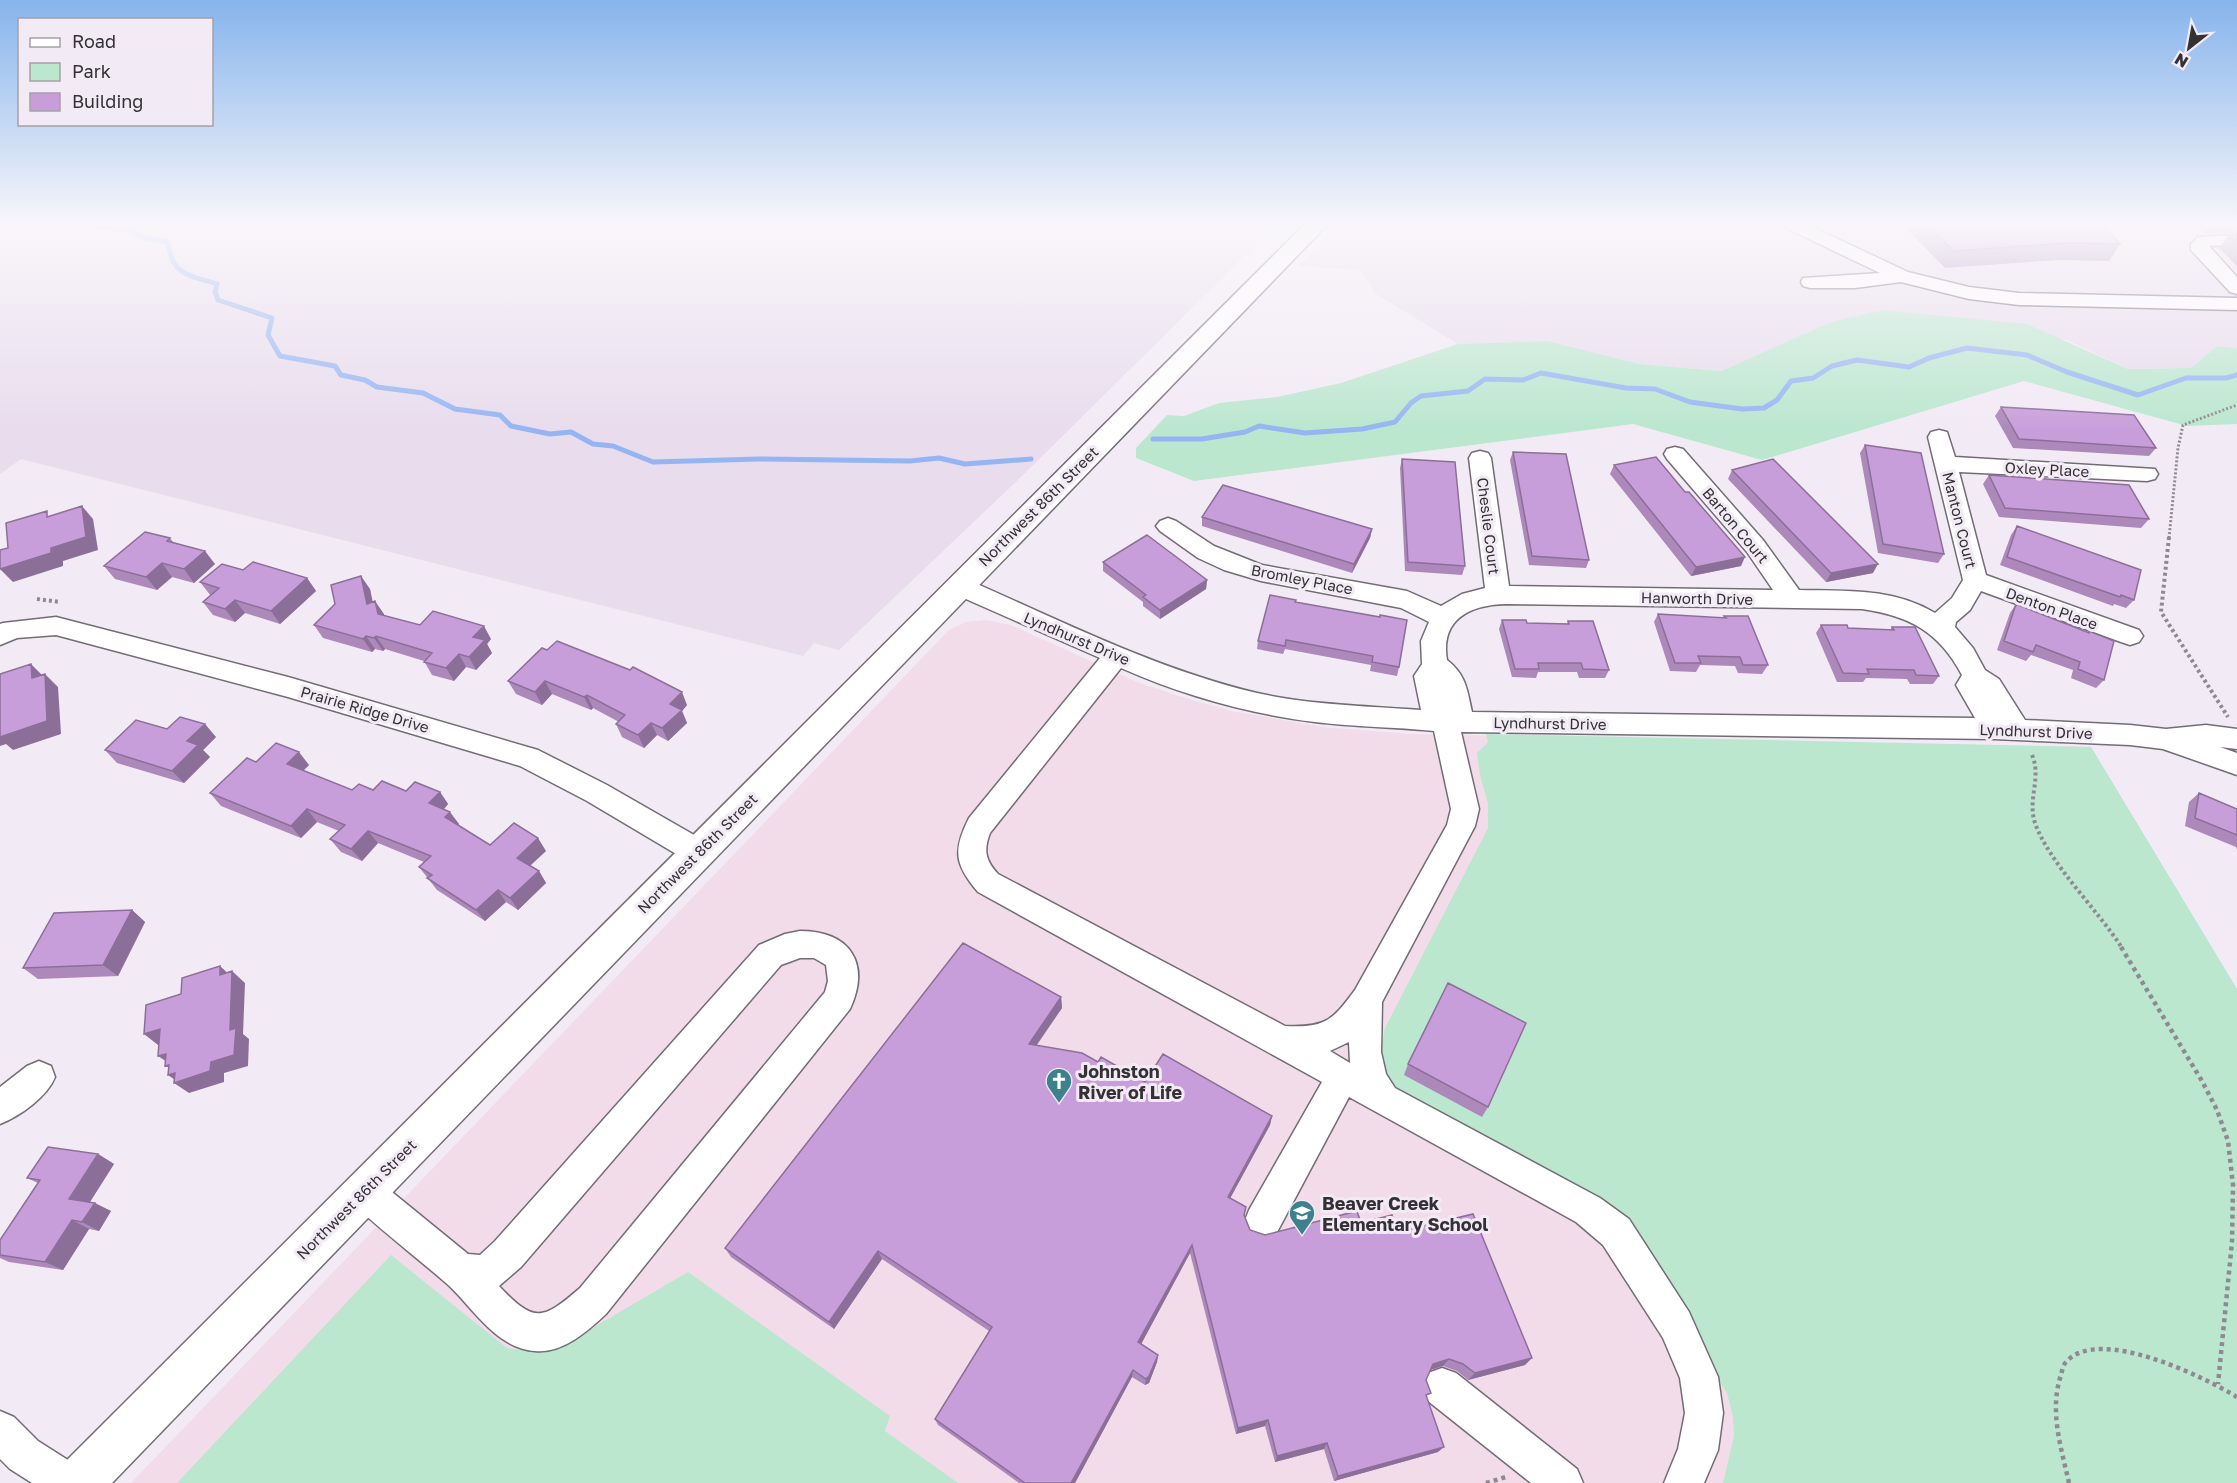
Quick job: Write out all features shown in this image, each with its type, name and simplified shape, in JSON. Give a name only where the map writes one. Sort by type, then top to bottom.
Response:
[{"type":"main road","name":"Northwest 86th Street","points":[[78,1483],[1249,293]]},
{"type":"street","points":[[1974,293],[2001,298],[2237,304]]},
{"type":"street","name":"Manton Court","points":[[1939,436],[1975,580],[1961,604],[1945,618],[1942,629]]},
{"type":"street","name":"Barton Court","points":[[1675,454],[1755,546],[1792,599]]},
{"type":"street","name":"Cheslie Court","points":[[1480,458],[1498,595]]},
{"type":"street","name":"Oxley Place","points":[[1946,464],[2147,474]]},
{"type":"street","name":"Bromley Place","points":[[1168,526],[1206,552],[1232,564],[1261,573],[1407,600],[1443,618]]},
{"type":"street","name":"Denton Place","points":[[1975,580],[2130,636]]},
{"type":"street","name":"Lyndhurst Drive","points":[[959,586],[1116,656],[1207,689],[1259,703],[1347,716],[1448,722],[2006,730],[2130,735],[2164,739],[2235,732]]},
{"type":"street","name":"Hanworth Drive","points":[[1443,618],[1462,604],[1479,597],[1498,595],[1792,599],[1871,601],[1890,604],[1914,612],[1942,629],[1964,655],[1976,677],[1969,685],[2006,730]]},
{"type":"street","points":[[1282,1041],[1309,1041],[1333,1035],[1348,1026],[1366,1000],[1461,826],[1465,808],[1449,742],[1448,722],[1427,676],[1436,664],[1433,648],[1435,632],[1443,618]]},
{"type":"street","name":"Prairie Ridge Drive","points":[[6,632],[56,626],[288,687],[528,758],[597,793],[698,852]]},
{"type":"street","points":[[1116,656],[972,838],[970,853],[976,871],[988,884],[1282,1041],[1383,1099],[1588,1210],[1616,1232],[1676,1325],[1699,1377],[1704,1413],[1698,1450],[1684,1483]]},
{"type":"street","name":"Lyndhurst Drive","points":[[2164,739],[2237,764]]},
{"type":"street","points":[[364,1191],[460,1272],[509,1320],[526,1331],[549,1331],[570,1322],[593,1301],[839,999],[844,986],[845,973],[842,962],[834,952],[823,945],[810,943],[782,948],[770,956],[508,1254],[486,1273],[460,1272]]},
{"type":"street","points":[[1366,1000],[1366,1067],[1371,1083],[1383,1099]]},
{"type":"street","points":[[1262,1223],[1342,1076]]},
{"type":"street","points":[[0,1108],[39,1077]]},
{"type":"street","points":[[1442,1387],[1563,1483]]},
{"type":"street","points":[[0,1431],[24,1455],[68,1483]]},
{"type":"path","points":[[2235,732],[2161,612],[2178,448],[2183,425],[2237,405]]},
{"type":"path","points":[[37,599],[60,602]]},
{"type":"path","points":[[2032,755],[2038,778],[2032,804],[2036,824],[2043,838],[2067,875],[2109,927],[2205,1083],[2223,1123],[2231,1156],[2234,1234],[2218,1384]]},
{"type":"path","points":[[2069,1483],[2056,1426],[2055,1392],[2065,1363],[2082,1353],[2102,1350],[2138,1355],[2185,1368],[2218,1384],[2237,1397]]},
{"type":"shaded area","points":[[0,293],[1207,293],[1024,474],[839,650],[814,643],[803,656],[21,459],[0,474]]},
{"type":"shaded area","points":[[2237,293],[2237,348],[2217,346],[2191,368],[2128,369],[2067,340],[1831,322],[1721,371],[1639,364],[1548,341],[1458,344],[1376,294]]},
{"type":"shaded area","name":"Beaver Creek Elementary School","points":[[987,620],[1011,625],[1137,682],[1185,698],[1232,711],[1323,727],[1411,734],[2091,747],[2237,989],[2237,1483],[131,1483],[949,630],[966,622]]},
{"type":"green space","points":[[1883,310],[2027,324],[2128,369],[2191,368],[2217,346],[2237,348],[2237,424],[2187,426],[2024,381],[1762,460],[1633,424],[1194,481],[1136,458],[1136,448],[1167,415],[1184,416],[1219,403],[1277,397],[1341,383],[1458,344],[1548,341],[1639,364],[1721,371],[1831,322]]},
{"type":"green space","points":[[1486,734],[2091,747],[2237,989],[2237,1483],[1723,1483],[1734,1436],[1733,1417],[1727,1393],[1650,1268],[1405,1106],[1385,1081],[1380,1051],[1385,1028],[1488,828],[1488,804],[1477,753],[1488,742]]},
{"type":"green space","points":[[391,1255],[507,1348],[523,1350],[551,1348],[565,1344],[688,1272],[890,1416],[885,1431],[958,1483],[177,1483]]},
{"type":"building","points":[[2001,407],[2134,415],[2156,448],[2019,439]]},
{"type":"building","points":[[1865,445],[1921,453],[1944,554],[1883,544]]},
{"type":"building","points":[[1513,452],[1566,454],[1589,560],[1532,556]]},
{"type":"building","points":[[1656,457],[1745,557],[1696,567],[1614,465]]},
{"type":"building","points":[[1402,459],[1455,462],[1465,566],[1408,562]]},
{"type":"building","points":[[1773,459],[1878,564],[1831,573],[1732,470]]},
{"type":"building","points":[[1989,475],[2129,485],[2149,519],[2005,508]]},
{"type":"building","points":[[1223,485],[1372,529],[1354,564],[1202,517]]},
{"type":"building","points":[[82,506],[86,537],[51,548],[51,553],[0,569],[0,550],[8,548],[6,523],[47,511],[47,517]]},
{"type":"building","points":[[2017,526],[2141,570],[2134,600],[2007,557]]},
{"type":"building","points":[[145,532],[170,538],[167,541],[205,551],[184,569],[162,563],[146,577],[104,566]]},
{"type":"building","points":[[1147,535],[1207,580],[1160,610],[1143,597],[1146,595],[1103,562]]},
{"type":"building","points":[[253,562],[307,578],[271,611],[235,600],[225,609],[203,602],[219,588],[200,582],[222,564],[243,570]]},
{"type":"building","points":[[361,576],[367,604],[375,601],[378,614],[420,625],[433,611],[484,626],[473,637],[485,640],[469,657],[459,654],[446,668],[424,662],[432,653],[376,636],[374,638],[366,636],[363,639],[314,625],[335,604],[331,585]]},
{"type":"building","points":[[1270,595],[1296,600],[1295,602],[1407,620],[1399,667],[1372,662],[1373,656],[1286,640],[1285,646],[1258,641]]},
{"type":"building","points":[[2016,604],[2114,641],[2104,680],[2078,669],[2080,662],[2036,645],[2033,652],[2004,641]]},
{"type":"building","points":[[1658,614],[1726,618],[1724,616],[1748,616],[1768,665],[1743,665],[1740,657],[1698,656],[1701,663],[1675,663]]},
{"type":"building","points":[[1502,620],[1569,624],[1568,621],[1593,621],[1609,670],[1583,669],[1581,663],[1538,663],[1539,669],[1515,669]]},
{"type":"building","points":[[1821,625],[1894,630],[1892,627],[1915,627],[1939,676],[1916,675],[1914,670],[1867,669],[1869,674],[1843,673]]},
{"type":"building","points":[[557,641],[630,670],[633,667],[682,692],[670,704],[682,710],[662,728],[651,723],[638,735],[616,724],[625,715],[587,695],[584,697],[545,681],[535,692],[508,681],[542,648],[547,650]]},
{"type":"building","points":[[31,664],[32,678],[45,674],[47,721],[0,737],[0,674]]},
{"type":"building","points":[[180,717],[205,724],[187,741],[198,745],[172,771],[105,750],[136,720],[167,729]]},
{"type":"building","points":[[276,743],[299,752],[287,764],[352,790],[359,784],[373,790],[382,781],[406,791],[415,782],[440,792],[429,803],[450,812],[445,817],[490,845],[514,823],[538,838],[517,858],[539,871],[510,898],[498,890],[476,910],[427,878],[432,875],[419,867],[431,856],[368,831],[351,849],[330,839],[345,825],[307,809],[291,826],[210,793],[247,758],[256,762]]},
{"type":"building","points":[[2199,793],[2237,809],[2237,835],[2195,818]]},
{"type":"building","points":[[132,910],[103,965],[23,968],[54,913]]},
{"type":"building","name":"Beaver Creek Elementary School","points":[[963,943],[1061,997],[1029,1044],[1082,1053],[1098,1062],[1101,1057],[1145,1082],[1163,1054],[1272,1116],[1228,1197],[1246,1207],[1244,1215],[1250,1230],[1265,1235],[1357,1211],[1361,1223],[1392,1215],[1398,1232],[1473,1214],[1532,1358],[1475,1373],[1463,1364],[1449,1359],[1433,1364],[1426,1380],[1431,1393],[1426,1395],[1444,1447],[1338,1476],[1327,1443],[1277,1456],[1268,1420],[1238,1428],[1192,1245],[1138,1342],[1158,1355],[1149,1376],[1146,1379],[1133,1370],[1071,1483],[1025,1483],[935,1419],[992,1327],[878,1251],[829,1322],[725,1248]]},
{"type":"building","points":[[220,966],[220,975],[232,971],[230,1030],[236,1028],[234,1055],[211,1062],[210,1071],[174,1083],[175,1073],[168,1075],[169,1065],[165,1066],[166,1054],[158,1056],[160,1029],[144,1034],[146,1005],[181,994],[182,978]]},
{"type":"building","points":[[1448,983],[1526,1023],[1488,1107],[1408,1064]]},
{"type":"building","points":[[48,1147],[98,1154],[69,1199],[95,1203],[82,1222],[72,1220],[45,1262],[0,1255],[0,1240],[40,1180],[27,1178]]},
{"type":"waterway","points":[[215,293],[218,300],[272,318],[268,335],[280,356],[335,366],[341,375],[365,380],[377,387],[423,393],[455,409],[500,415],[511,426],[550,434],[571,432],[593,444],[613,446],[653,462],[759,459],[910,461],[939,458],[965,464],[1031,459]]},
{"type":"waterway","points":[[1153,439],[1202,439],[1245,432],[1259,426],[1305,433],[1362,429],[1395,422],[1411,403],[1421,396],[1468,391],[1485,379],[1523,380],[1541,373],[1626,388],[1655,389],[1690,402],[1742,409],[1764,408],[1777,400],[1791,381],[1813,378],[1832,366],[1857,360],[1909,367],[1929,358],[1967,348],[2027,355],[2067,372],[2138,395],[2186,378],[2226,378],[2237,375]]},
{"type":"place","name":"Johnston River of Life","points":[[1059,1104]]},
{"type":"place","name":"Beaver Creek Elementary School","points":[[1302,1236]]}]
